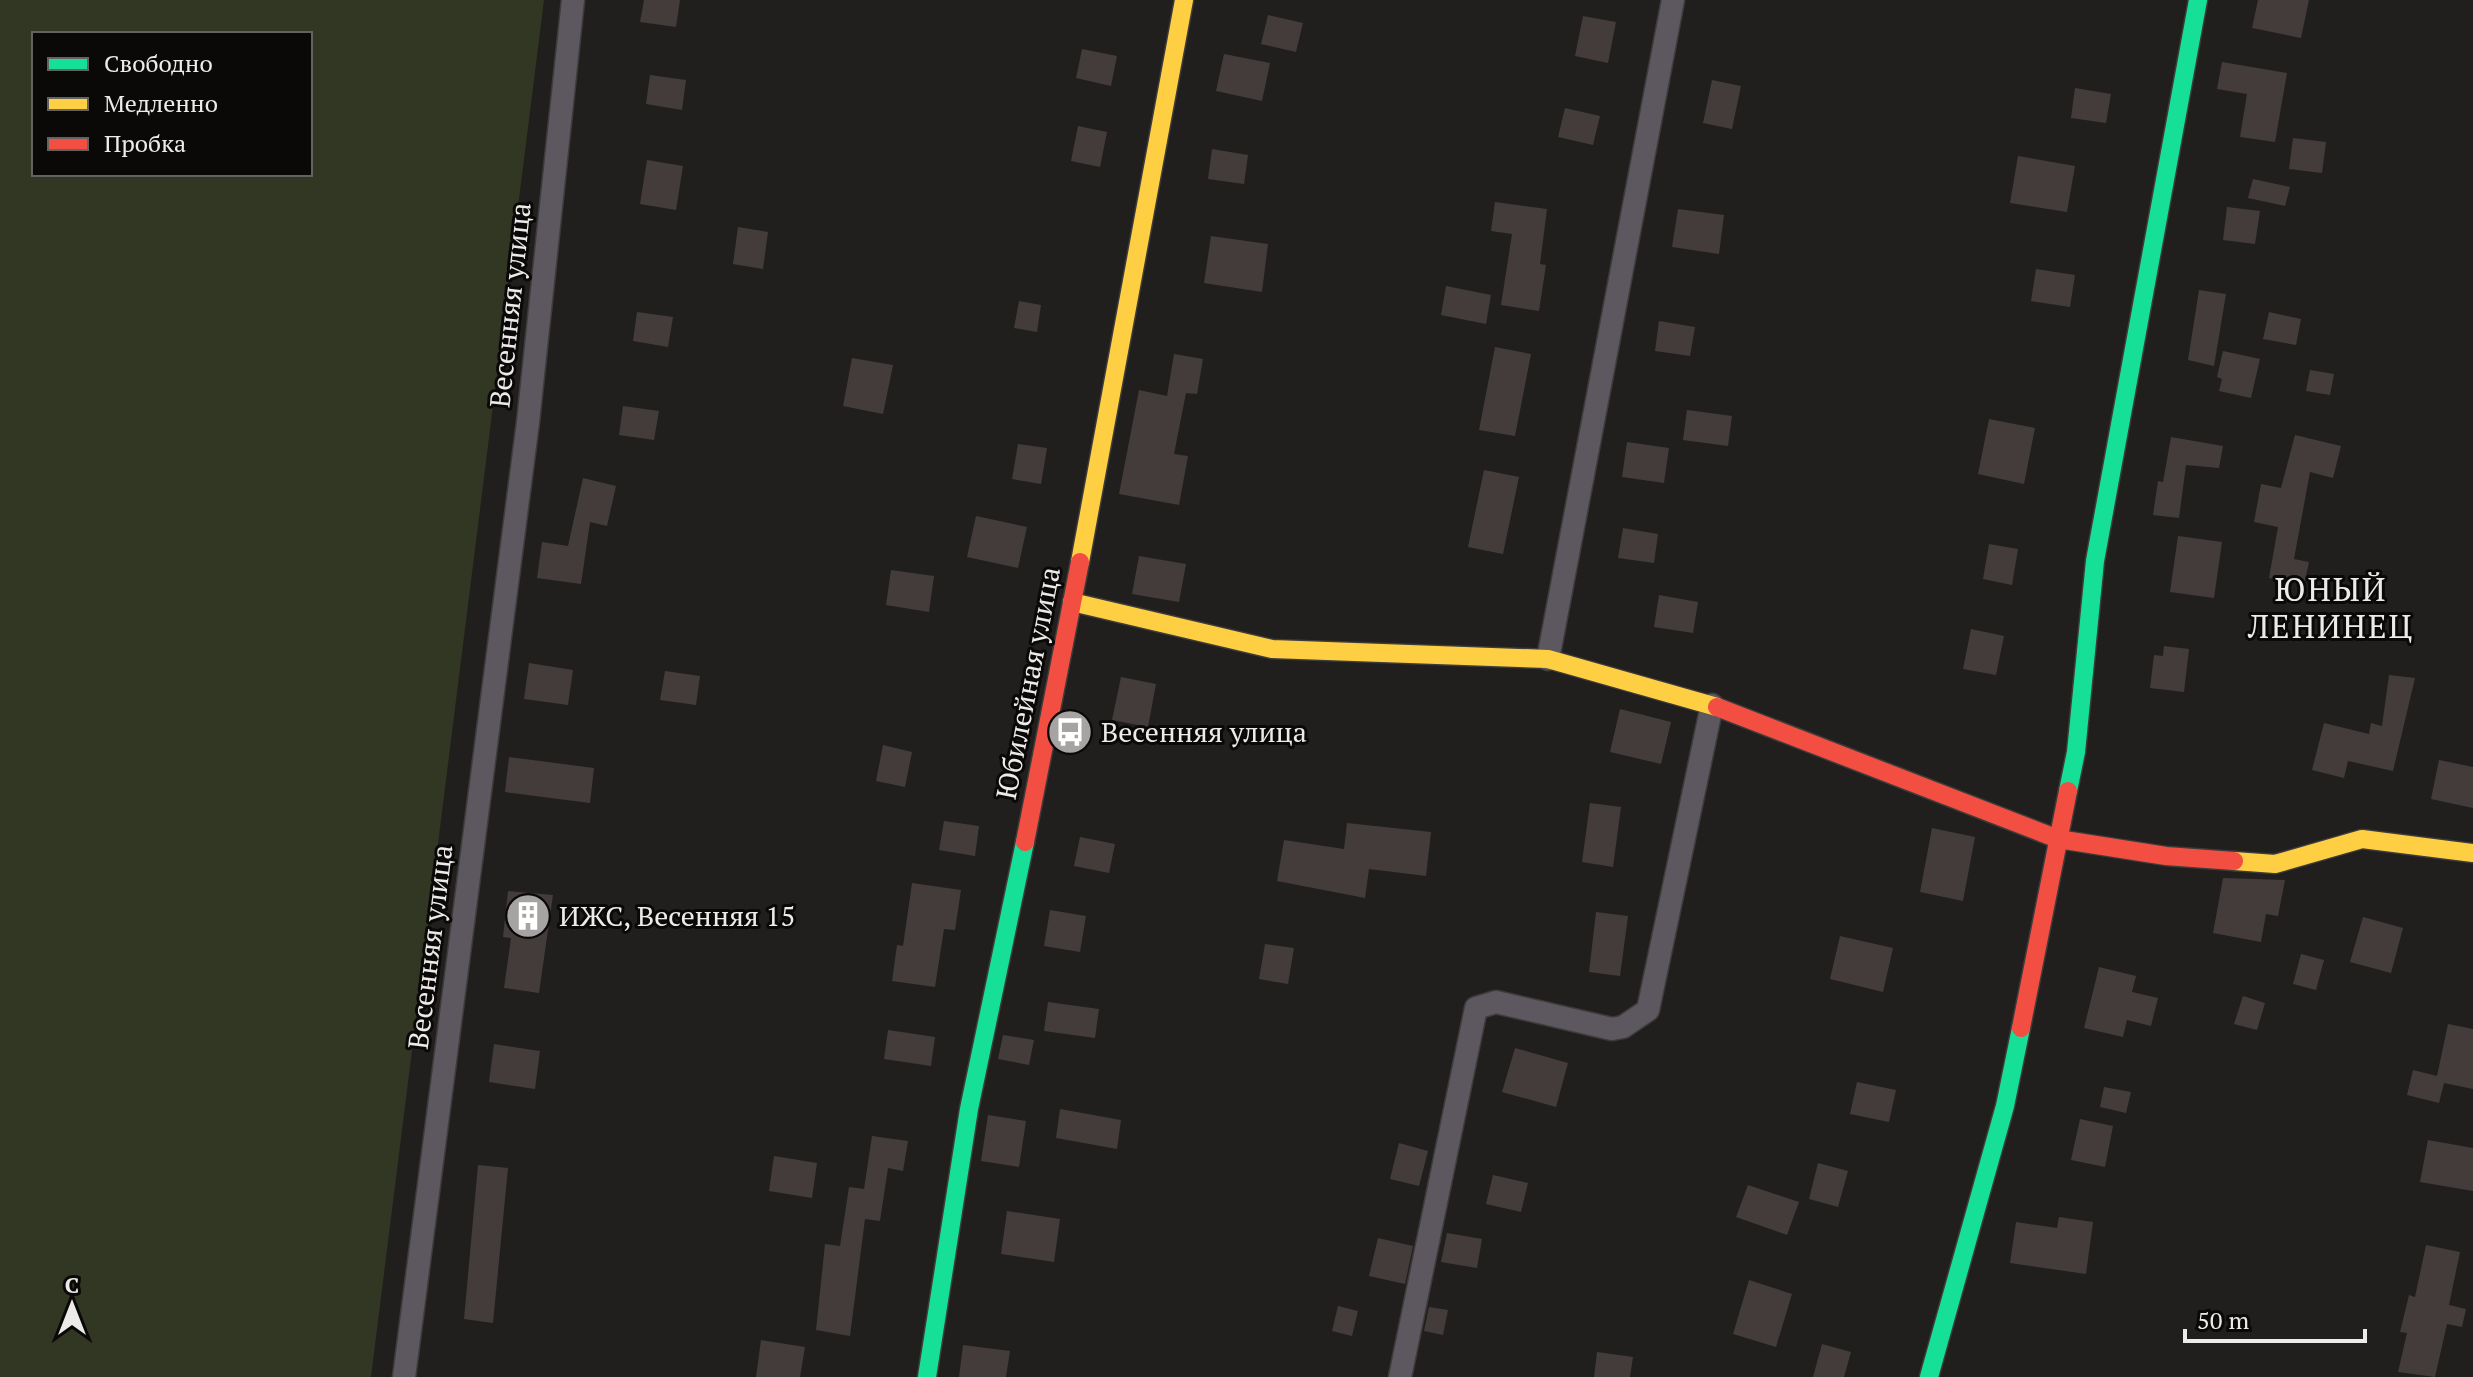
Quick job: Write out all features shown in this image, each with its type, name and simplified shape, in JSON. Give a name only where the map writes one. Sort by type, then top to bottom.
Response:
[{"type":"street","name":"Весенняя улица","points":[[404,1377],[528,422],[573,0]]},
{"type":"street","name":"Юбилейная улица","points":[[927,1377],[969,1109],[1072,602],[1184,0]]},
{"type":"street","points":[[1548,659],[1673,0]]},
{"type":"street","points":[[1929,1377],[2005,1106],[2076,752],[2095,561],[2198,0]]},
{"type":"street","points":[[1072,602],[1272,649],[1548,659],[1712,705],[2058,839],[2166,856],[2275,864],[2362,839],[2473,853]]},
{"type":"street","points":[[1400,1377],[1476,1008],[1496,1002],[1612,1029],[1623,1027],[1648,1010],[1712,705]]},
{"type":"green space","points":[[0,0],[544,0],[371,1377],[0,1377]]},
{"type":"building","points":[[644,0],[680,0],[676,27],[640,22]]},
{"type":"building","points":[[2258,0],[2309,0],[2301,38],[2252,28]]},
{"type":"building","points":[[1268,15],[1303,23],[1296,52],[1261,44]]},
{"type":"building","points":[[1583,16],[1616,22],[1608,63],[1575,56]]},
{"type":"building","points":[[1082,49],[1117,56],[1111,86],[1076,78]]},
{"type":"building","points":[[1224,54],[1270,63],[1262,101],[1216,91]]},
{"type":"building","points":[[2222,62],[2287,73],[2275,142],[2240,137],[2247,94],[2217,89]]},
{"type":"building","points":[[650,75],[686,80],[682,110],[646,104]]},
{"type":"building","points":[[1712,80],[1741,86],[1732,129],[1703,123]]},
{"type":"building","points":[[2075,88],[2111,94],[2106,123],[2071,118]]},
{"type":"building","points":[[1565,108],[1600,116],[1593,145],[1558,137]]},
{"type":"building","points":[[1078,126],[1107,132],[1100,167],[1071,161]]},
{"type":"building","points":[[2293,138],[2326,142],[2322,173],[2289,169]]},
{"type":"building","points":[[1212,149],[1248,155],[1244,184],[1208,179]]},
{"type":"building","points":[[2018,156],[2075,166],[2067,212],[2010,203]]},
{"type":"building","points":[[647,160],[683,166],[676,210],[640,204]]},
{"type":"building","points":[[2253,179],[2290,187],[2285,206],[2248,198]]},
{"type":"building","points":[[1495,202],[1547,209],[1540,264],[1546,265],[1539,311],[1501,305],[1512,234],[1491,231]]},
{"type":"building","points":[[2227,207],[2260,211],[2255,244],[2223,240]]},
{"type":"building","points":[[1678,209],[1724,215],[1719,254],[1672,247]]},
{"type":"building","points":[[738,227],[768,232],[763,269],[733,264]]},
{"type":"building","points":[[1211,236],[1268,244],[1262,292],[1204,283]]},
{"type":"building","points":[[2036,269],[2075,275],[2070,307],[2031,301]]},
{"type":"building","points":[[1446,286],[1491,295],[1486,324],[1441,315]]},
{"type":"building","points":[[2199,290],[2226,294],[2214,366],[2188,360]]},
{"type":"building","points":[[1019,301],[1041,305],[1037,332],[1014,328]]},
{"type":"building","points":[[637,312],[673,317],[668,347],[633,341]]},
{"type":"building","points":[[2269,312],[2301,319],[2296,345],[2263,339]]},
{"type":"building","points":[[1659,321],[1695,327],[1690,356],[1655,351]]},
{"type":"building","points":[[1495,347],[1531,354],[1515,436],[1479,430]]},
{"type":"building","points":[[2223,351],[2260,359],[2251,398],[2219,391],[2222,379],[2217,377]]},
{"type":"building","points":[[1174,354],[1203,359],[1197,394],[1186,393],[1174,454],[1188,456],[1179,505],[1119,494],[1139,390],[1167,396]]},
{"type":"building","points":[[852,358],[893,365],[883,414],[843,406]]},
{"type":"building","points":[[2310,370],[2334,374],[2330,395],[2306,391]]},
{"type":"building","points":[[623,406],[659,411],[654,440],[619,435]]},
{"type":"building","points":[[1687,410],[1732,416],[1728,446],[1683,440]]},
{"type":"building","points":[[1989,419],[2035,428],[2024,484],[1978,474]]},
{"type":"building","points":[[2295,435],[2341,446],[2333,478],[2310,472],[2294,559],[2309,562],[2304,585],[2269,578],[2278,527],[2254,522],[2261,484],[2281,488]]},
{"type":"building","points":[[2171,437],[2223,446],[2219,468],[2186,465],[2179,518],[2153,515],[2158,481],[2163,482]]},
{"type":"building","points":[[1627,442],[1669,448],[1664,483],[1622,477]]},
{"type":"building","points":[[1018,444],[1047,448],[1041,484],[1012,479]]},
{"type":"building","points":[[1484,470],[1519,477],[1503,554],[1468,547]]},
{"type":"building","points":[[583,478],[616,486],[607,526],[590,522],[581,584],[537,578],[542,542],[568,546]]},
{"type":"building","points":[[976,516],[1027,527],[1018,568],[967,557]]},
{"type":"building","points":[[1623,528],[1658,534],[1654,563],[1618,558]]},
{"type":"building","points":[[2178,536],[2222,542],[2214,598],[2170,592]]},
{"type":"building","points":[[1989,544],[2018,549],[2012,585],[1983,579]]},
{"type":"building","points":[[1139,556],[1186,564],[1179,602],[1132,594]]},
{"type":"building","points":[[891,570],[934,576],[929,612],[886,605]]},
{"type":"building","points":[[1659,595],[1698,602],[1693,633],[1654,627]]},
{"type":"building","points":[[1971,629],[2004,636],[1996,675],[1963,669]]},
{"type":"building","points":[[2164,646],[2189,649],[2184,692],[2150,688],[2154,655],[2163,656]]},
{"type":"building","points":[[529,663],[573,670],[568,705],[524,699]]},
{"type":"building","points":[[665,671],[700,676],[696,705],[660,700]]},
{"type":"building","points":[[2389,675],[2415,678],[2393,771],[2348,761],[2344,778],[2312,770],[2324,723],[2369,734],[2371,723],[2382,726]]},
{"type":"building","points":[[1121,677],[1156,684],[1148,727],[1112,720]]},
{"type":"building","points":[[1620,709],[1671,722],[1661,764],[1610,752]]},
{"type":"building","points":[[883,745],[912,752],[905,787],[876,781]]},
{"type":"building","points":[[509,757],[594,768],[590,803],[505,792]]},
{"type":"building","points":[[2439,760],[2473,767],[2473,808],[2431,799]]},
{"type":"building","points":[[1590,803],[1621,807],[1613,867],[1582,862]]},
{"type":"building","points":[[944,821],[979,826],[975,856],[939,850]]},
{"type":"building","points":[[1347,823],[1431,832],[1426,876],[1369,869],[1365,898],[1277,881],[1284,840],[1344,849]]},
{"type":"building","points":[[1932,828],[1975,837],[1963,901],[1920,892]]},
{"type":"building","points":[[1080,837],[1115,844],[1109,873],[1074,866]]},
{"type":"building","points":[[2223,878],[2285,880],[2278,916],[2266,914],[2261,942],[2213,933]]},
{"type":"building","points":[[912,883],[961,890],[955,930],[944,929],[935,987],[892,981],[897,945],[903,946]]},
{"type":"building","points":[[508,891],[553,895],[539,993],[504,988],[511,938],[503,937]]},
{"type":"building","points":[[1050,910],[1086,916],[1080,952],[1044,946]]},
{"type":"building","points":[[1596,912],[1628,916],[1620,976],[1589,972]]},
{"type":"building","points":[[2363,917],[2403,928],[2391,973],[2350,962]]},
{"type":"building","points":[[1840,936],[1893,948],[1883,992],[1830,979]]},
{"type":"building","points":[[1265,944],[1294,948],[1288,984],[1259,979]]},
{"type":"building","points":[[2301,954],[2324,960],[2316,990],[2293,984]]},
{"type":"building","points":[[2099,967],[2136,976],[2132,992],[2158,998],[2151,1026],[2127,1020],[2123,1037],[2084,1028]]},
{"type":"building","points":[[2243,996],[2265,1003],[2257,1030],[2234,1024]]},
{"type":"building","points":[[1048,1002],[1099,1009],[1095,1038],[1044,1031]]},
{"type":"building","points":[[2448,1024],[2473,1029],[2473,1089],[2444,1083],[2439,1103],[2407,1095],[2413,1070],[2437,1076]]},
{"type":"building","points":[[888,1030],[935,1037],[931,1066],[884,1059]]},
{"type":"building","points":[[1003,1035],[1034,1040],[1029,1065],[998,1059]]},
{"type":"building","points":[[494,1044],[540,1051],[535,1089],[489,1082]]},
{"type":"building","points":[[1515,1048],[1568,1063],[1556,1107],[1502,1092]]},
{"type":"building","points":[[1857,1082],[1896,1090],[1889,1122],[1850,1114]]},
{"type":"building","points":[[2104,1087],[2131,1092],[2126,1113],[2100,1107]]},
{"type":"building","points":[[1060,1109],[1121,1120],[1117,1149],[1056,1138]]},
{"type":"building","points":[[988,1115],[1026,1121],[1019,1167],[981,1161]]},
{"type":"building","points":[[2080,1119],[2113,1126],[2105,1167],[2071,1160]]},
{"type":"building","points":[[872,1136],[908,1141],[903,1171],[888,1168],[880,1221],[865,1219],[850,1336],[816,1330],[825,1244],[840,1246],[849,1187],[864,1189]]},
{"type":"building","points":[[2428,1140],[2473,1148],[2473,1191],[2420,1182]]},
{"type":"building","points":[[1399,1143],[1428,1151],[1419,1186],[1390,1179]]},
{"type":"building","points":[[774,1156],[817,1163],[812,1198],[769,1191]]},
{"type":"building","points":[[1818,1163],[1848,1171],[1838,1207],[1809,1199]]},
{"type":"building","points":[[478,1165],[508,1168],[493,1323],[464,1319]]},
{"type":"building","points":[[1493,1175],[1528,1183],[1521,1212],[1486,1204]]},
{"type":"building","points":[[1748,1185],[1799,1202],[1787,1235],[1736,1217]]},
{"type":"building","points":[[1007,1211],[1060,1219],[1054,1262],[1001,1254]]},
{"type":"building","points":[[2059,1217],[2093,1222],[2086,1274],[2010,1263],[2016,1222],[2057,1228]]},
{"type":"building","points":[[1447,1233],[1482,1239],[1477,1268],[1441,1262]]},
{"type":"building","points":[[1378,1238],[1413,1246],[1405,1284],[1369,1276]]},
{"type":"building","points":[[2426,1245],[2460,1252],[2449,1305],[2466,1309],[2462,1327],[2447,1324],[2435,1377],[2398,1372],[2407,1333],[2400,1332],[2409,1295],[2415,1297]]},
{"type":"building","points":[[1749,1280],[1792,1294],[1776,1347],[1733,1334]]},
{"type":"building","points":[[1338,1306],[1358,1311],[1352,1336],[1332,1331]]},
{"type":"building","points":[[1429,1307],[1448,1310],[1443,1335],[1424,1331]]},
{"type":"building","points":[[761,1340],[805,1347],[800,1377],[756,1377]]},
{"type":"building","points":[[1822,1344],[1851,1352],[1844,1377],[1813,1377]]},
{"type":"building","points":[[963,1345],[1010,1351],[1006,1377],[959,1377]]},
{"type":"building","points":[[1597,1352],[1633,1357],[1630,1377],[1594,1377]]},
{"type":"traffic: fast","points":[[2068,791],[2076,752],[2095,561],[2198,0]]},
{"type":"traffic: fast","points":[[927,1377],[969,1109],[1025,842]]},
{"type":"traffic: fast","points":[[1929,1377],[2005,1106],[2021,1028]]},
{"type":"traffic: slow","points":[[1080,562],[1184,0]]},
{"type":"traffic: slow","points":[[1072,602],[1272,649],[1548,659],[1717,707]]},
{"type":"traffic: slow","points":[[2234,861],[2275,864],[2362,839],[2473,853]]},
{"type":"traffic: jam","points":[[1025,842],[1080,562]]},
{"type":"traffic: jam","points":[[1717,707],[2058,839],[2166,856],[2234,861]]},
{"type":"traffic: jam","points":[[2021,1028],[2068,791]]},
{"type":"place","name":"Весенняя улица","points":[[1070,732]]},
{"type":"place","name":"ИЖС, Весенняя 15","points":[[528,916]]},
{"type":"district","name":"ЮНЫЙ ЛЕНИНЕЦ","points":[[2331,608]]}]
